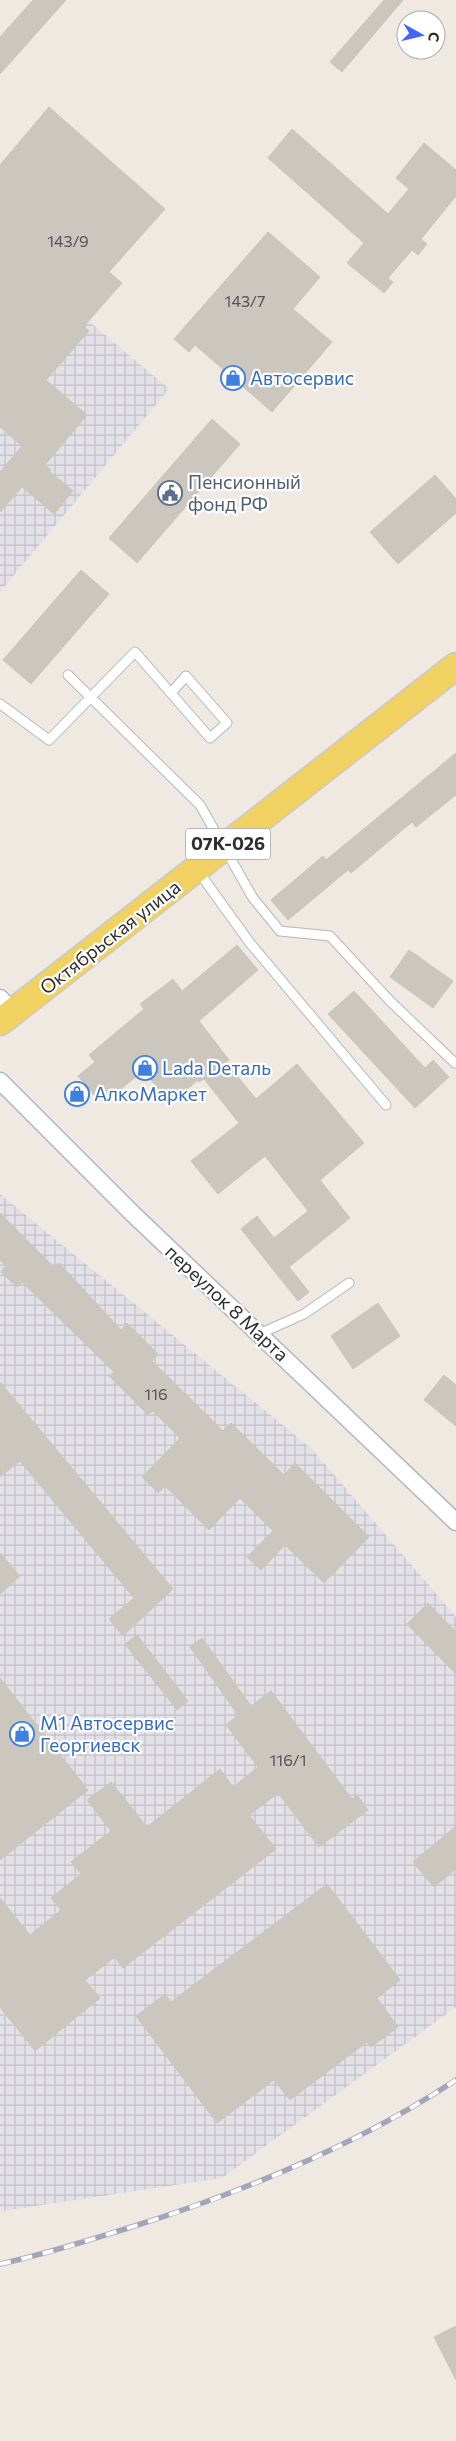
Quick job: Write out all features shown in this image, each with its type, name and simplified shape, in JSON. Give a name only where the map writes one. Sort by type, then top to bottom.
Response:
[{"type":"main road","name":"Октябрьская улица","points":[[4,1011],[197,869],[456,666]]},
{"type":"street","name":"переулок 8 Марта","points":[[0,1081],[133,1214],[456,1522]]},
{"type":"lane","points":[[0,704],[49,740],[135,652],[210,738],[227,723],[186,676],[171,693]]},
{"type":"lane","points":[[68,674],[200,805],[253,898],[280,931],[330,936],[390,1002],[455,1063]]},
{"type":"lane","points":[[197,869],[250,943],[386,1106]]},
{"type":"lane","points":[[260,1334],[304,1314],[349,1283]]},
{"type":"shaded area","points":[[0,246],[169,389],[0,592]]},
{"type":"shaded area","points":[[0,1194],[312,1449],[456,1617],[456,2007],[222,2178],[3,2211],[0,2208]]},
{"type":"building","points":[[33,0],[66,0],[0,74],[0,37]]},
{"type":"building","points":[[384,0],[403,0],[342,72],[330,62]]},
{"type":"building","points":[[49,107],[165,209],[109,272],[122,283],[84,326],[89,331],[46,380],[87,415],[45,465],[51,470],[49,471],[73,491],[54,514],[22,487],[0,512],[0,472],[22,446],[0,427],[0,165]]},
{"type":"building","points":[[292,129],[388,214],[409,189],[396,178],[424,143],[456,170],[456,196],[421,239],[427,244],[418,255],[412,250],[388,278],[393,282],[384,293],[347,263],[364,243],[268,158]]},
{"type":"building","points":[[268,232],[320,277],[293,309],[332,342],[272,412],[195,345],[189,352],[174,339]]},
{"type":"building","points":[[212,419],[240,444],[137,563],[109,538]]},
{"type":"building","points":[[435,475],[456,499],[456,513],[398,564],[370,532]]},
{"type":"building","points":[[81,570],[109,594],[31,684],[3,660]]},
{"type":"building","points":[[456,753],[456,795],[416,827],[412,822],[351,873],[348,870],[288,920],[271,900],[323,856],[326,860]]},
{"type":"building","points":[[237,945],[258,970],[199,1021],[229,1060],[226,1062],[256,1099],[297,1064],[364,1143],[320,1180],[350,1218],[289,1267],[309,1292],[298,1301],[241,1229],[257,1216],[274,1238],[308,1211],[265,1156],[218,1194],[191,1161],[239,1123],[204,1079],[199,1082],[198,1080],[171,1103],[143,1071],[115,1094],[111,1089],[98,1100],[78,1076],[95,1062],[89,1055],[144,1009],[140,1004],[173,979],[182,991]]},
{"type":"building","points":[[409,950],[453,981],[433,1008],[390,977]]},
{"type":"building","points":[[354,991],[425,1068],[433,1060],[449,1077],[415,1108],[328,1014]]},
{"type":"building","points":[[0,1213],[54,1267],[59,1263],[121,1330],[127,1323],[158,1354],[152,1361],[223,1431],[231,1423],[284,1475],[295,1463],[369,1537],[324,1583],[285,1545],[261,1570],[247,1557],[273,1531],[240,1498],[209,1530],[165,1486],[158,1493],[142,1477],[180,1438],[153,1411],[148,1415],[109,1376],[114,1372],[22,1282],[17,1287],[1,1272],[6,1266],[0,1260]]},
{"type":"building","points":[[378,1303],[400,1336],[353,1369],[331,1336]]},
{"type":"building","points":[[444,1375],[456,1385],[456,1426],[424,1400]]},
{"type":"building","points":[[0,1382],[173,1589],[123,1636],[109,1619],[134,1598],[20,1461],[0,1477]]},
{"type":"building","points":[[0,1553],[20,1576],[0,1594]]},
{"type":"building","points":[[428,1603],[456,1632],[456,1674],[407,1624]]},
{"type":"building","points":[[137,1635],[188,1701],[177,1710],[125,1644]]},
{"type":"building","points":[[202,1638],[251,1706],[271,1691],[352,1799],[357,1795],[368,1810],[319,1847],[278,1793],[249,1815],[276,1849],[123,1968],[115,1957],[85,1980],[100,1998],[35,2051],[0,2007],[0,1898],[30,1935],[61,1910],[51,1898],[81,1874],[71,1862],[111,1831],[87,1800],[111,1782],[147,1827],[220,1769],[233,1787],[258,1767],[226,1725],[238,1715],[190,1647]]},
{"type":"building","name":"М1 Автосервис Георгиевск","points":[[0,1678],[88,1790],[0,1860]]},
{"type":"building","points":[[456,1826],[456,1869],[434,1887],[413,1862]]},
{"type":"building","points":[[327,1884],[400,1980],[377,1998],[398,2027],[371,2047],[367,2042],[290,2100],[274,2080],[217,2123],[136,2016],[165,1994],[171,2002]]},
{"type":"building","points":[[456,2326],[456,2380],[434,2337]]},
{"type":"railway","points":[[0,2264],[125,2229],[254,2184],[337,2147],[378,2126],[456,2080]]},
{"type":"place","name":"Автосервис","points":[[233,378]]},
{"type":"place","name":"Пенсионный фонд РФ","points":[[170,493]]},
{"type":"place","name":"Lada Dеталь","points":[[145,1068]]},
{"type":"place","name":"АлкоМаркет","points":[[77,1094]]},
{"type":"place","name":"М1 Автосервис Георгиевск","points":[[22,1734]]}]
